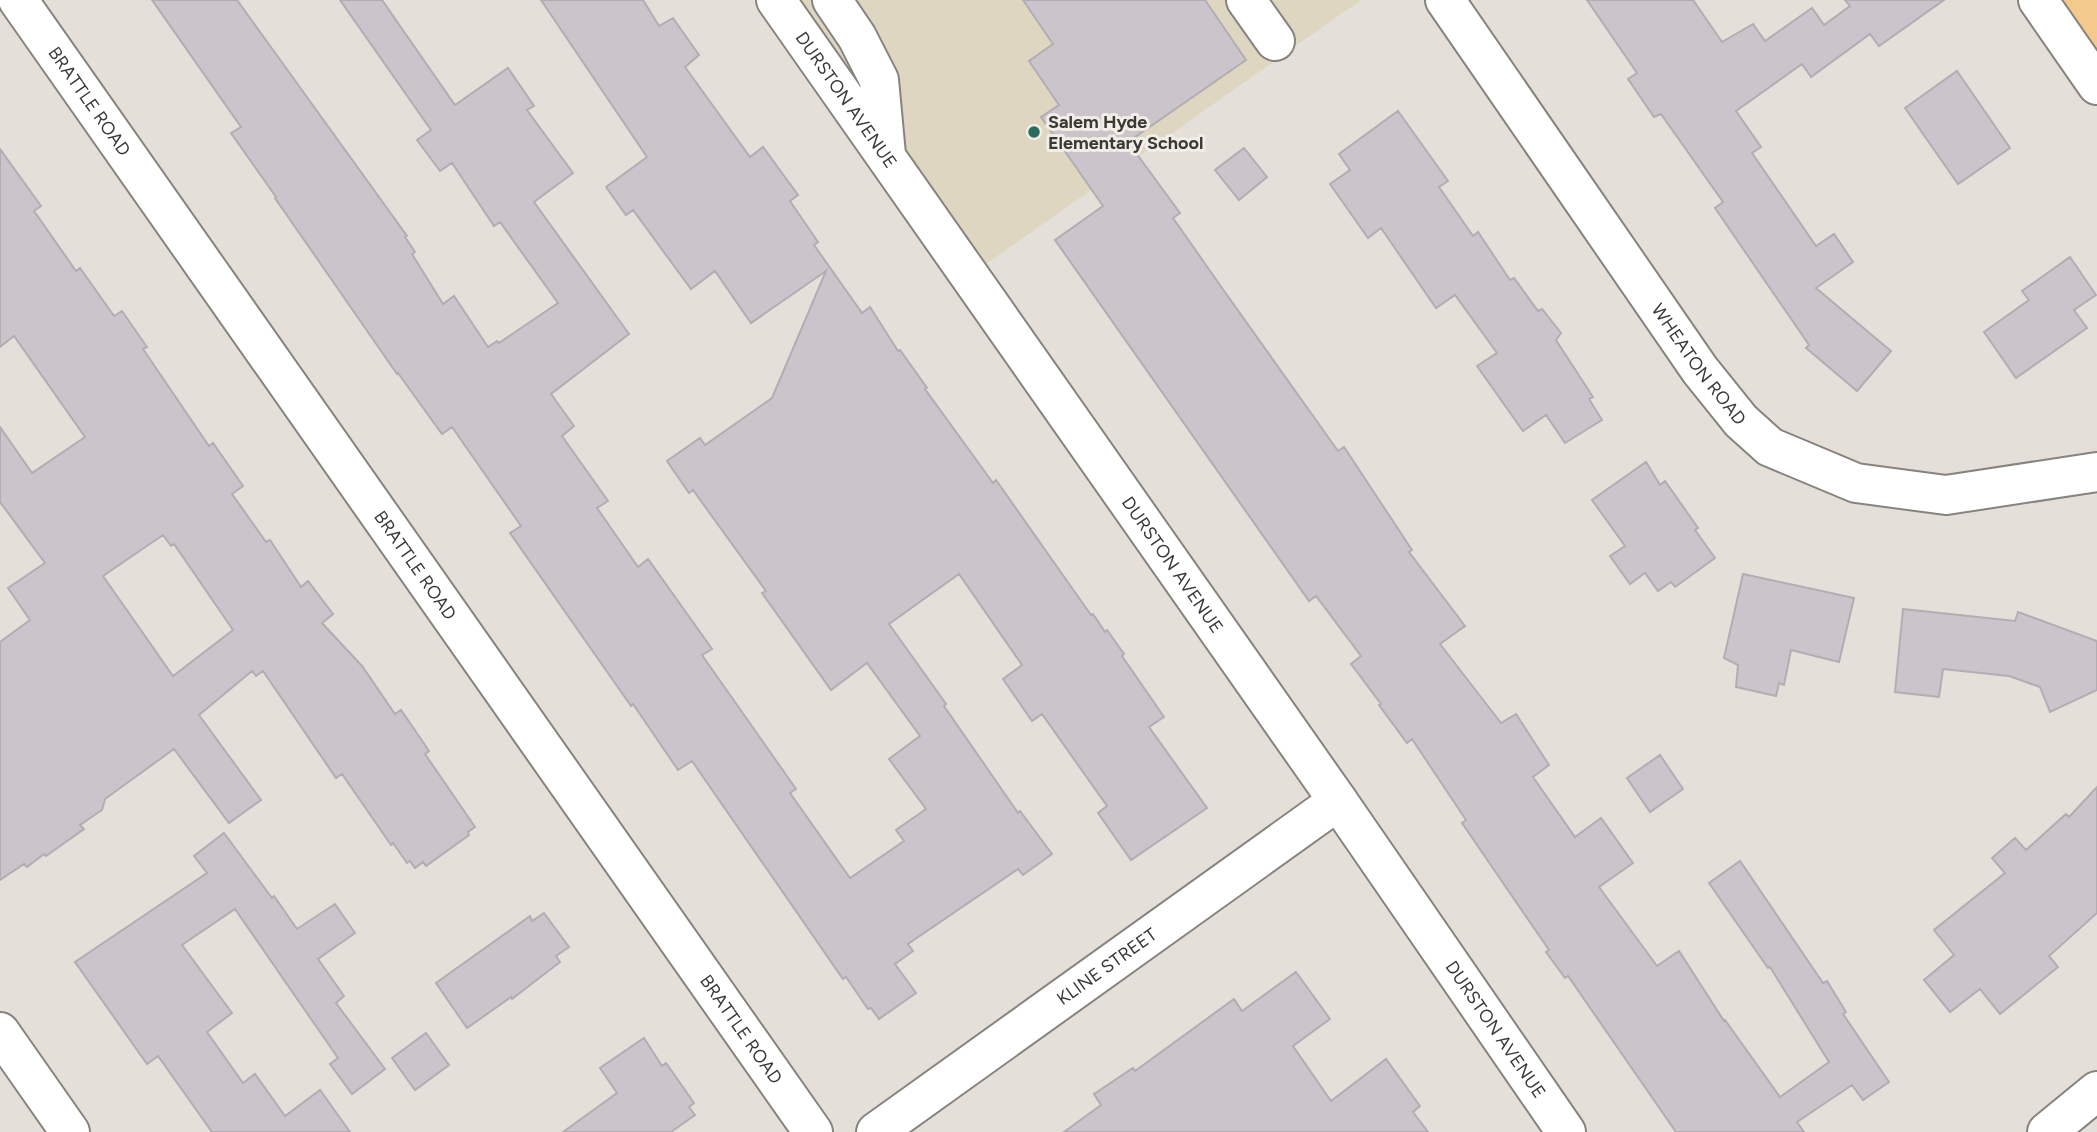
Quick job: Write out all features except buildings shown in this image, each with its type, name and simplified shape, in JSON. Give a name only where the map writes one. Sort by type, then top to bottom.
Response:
[{"type":"street","name":"BRATTLE ROAD","points":[[18,0],[813,1132]]},
{"type":"street","name":"DURSTON AVENUE","points":[[775,0],[1338,802],[1566,1132]]},
{"type":"street","points":[[832,0],[857,37],[879,80],[886,158]]},
{"type":"street","points":[[1246,0],[1275,41]]},
{"type":"street","points":[[2038,0],[2097,85]]},
{"type":"street","name":"WHEATON ROAD","points":[[1451,2],[1700,370],[1741,422],[1770,447],[1856,484],[1946,495],[2097,472]]},
{"type":"street","name":"KLINE STREET","points":[[876,1132],[1338,802]]},
{"type":"street","points":[[0,1032],[70,1132]]},
{"type":"street","points":[[2047,1132],[2097,1091]]},
{"type":"shaded area","name":"Salem Hyde Elementary School","points":[[801,0],[1361,0],[986,264]]},
{"type":"shaded area","points":[[2038,0],[2097,0],[2097,85]]},
{"type":"place","name":"Salem Hyde Elementary School","points":[[1034,132]]}]
